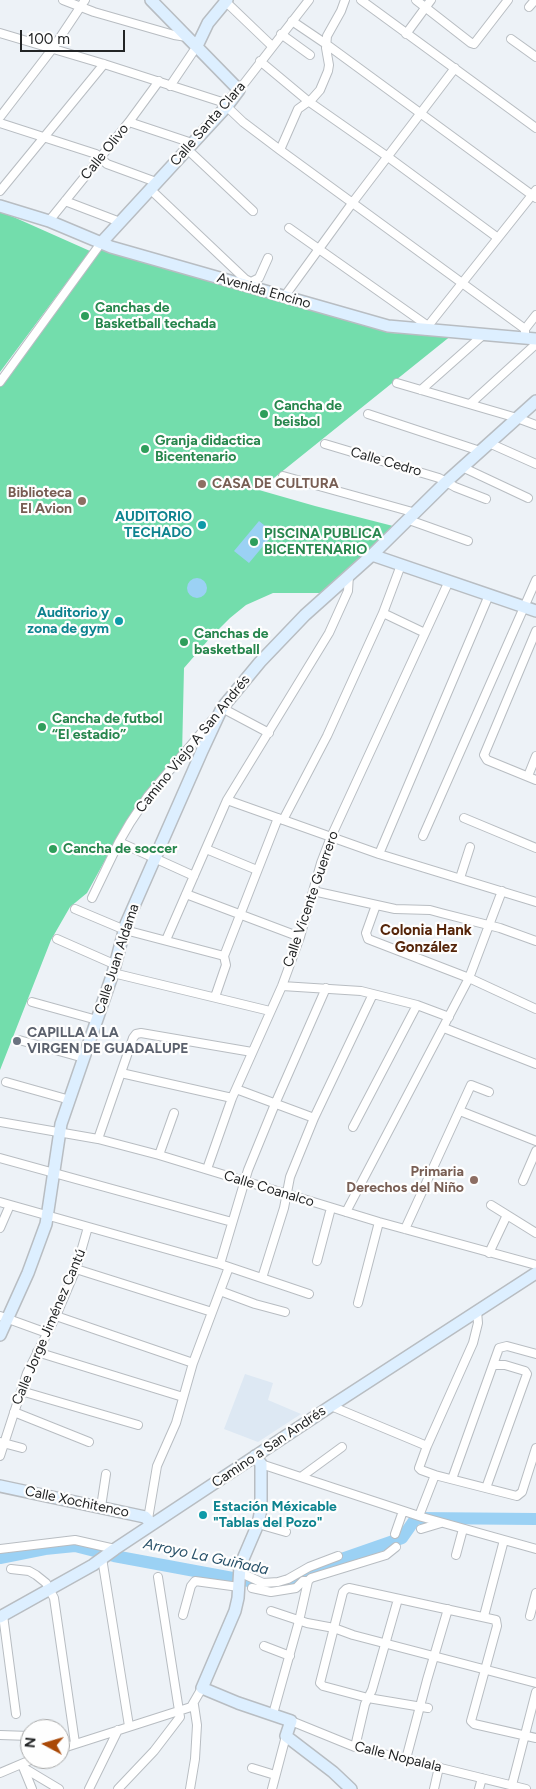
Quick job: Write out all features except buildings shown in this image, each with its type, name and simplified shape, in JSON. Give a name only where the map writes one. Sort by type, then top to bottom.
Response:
[{"type":"street","points":[[63,0],[83,3],[94,12],[193,42]]},
{"type":"street","points":[[151,0],[239,90]]},
{"type":"street","points":[[170,86],[193,42],[225,0],[272,46]]},
{"type":"street","points":[[296,0],[303,7]]},
{"type":"street","name":"Calle Santa Clara","points":[[101,243],[227,106],[309,0]]},
{"type":"street","points":[[280,150],[298,109],[312,99],[320,90],[328,71],[329,59],[326,44],[330,29],[341,11],[345,0]]},
{"type":"street","points":[[362,0],[536,128]]},
{"type":"street","points":[[416,0],[474,44],[508,0]]},
{"type":"street","points":[[406,34],[431,0]]},
{"type":"street","points":[[529,7],[535,0]]},
{"type":"street","points":[[0,117],[53,48],[83,3]]},
{"type":"street","points":[[289,228],[427,328],[535,194],[420,114],[292,21]]},
{"type":"street","points":[[281,34],[310,55]]},
{"type":"street","points":[[1,35],[53,48],[222,102],[243,122],[353,202],[528,336],[536,315]]},
{"type":"street","points":[[511,38],[536,57]]},
{"type":"street","points":[[260,61],[308,101],[498,238]]},
{"type":"street","points":[[0,191],[104,64]]},
{"type":"street","points":[[284,297],[353,202],[455,68]]},
{"type":"street","name":"Calle Olivo","points":[[49,221],[129,122],[159,81]]},
{"type":"street","points":[[129,122],[189,146],[253,211]]},
{"type":"street","points":[[0,123],[96,154],[107,164],[153,186],[249,285],[259,278],[268,258]]},
{"type":"street","points":[[65,201],[120,222]]},
{"type":"street","name":"Avenida Encino","points":[[0,206],[49,221],[111,247],[388,326],[427,328],[483,335],[528,336]]},
{"type":"street","points":[[0,382],[101,243]]},
{"type":"street","points":[[421,390],[483,335]]},
{"type":"street","points":[[470,404],[536,344]]},
{"type":"street","points":[[396,383],[536,425]]},
{"type":"street","name":"Camino Viejo A San Andrés","points":[[92,898],[118,842],[148,796],[282,638],[413,516],[446,482],[536,401]]},
{"type":"street","points":[[368,414],[536,464]]},
{"type":"street","name":"Calle Cedro","points":[[325,444],[439,478],[486,499]]},
{"type":"street","points":[[462,468],[528,498]]},
{"type":"street","points":[[283,476],[413,516],[468,541]]},
{"type":"street","points":[[372,555],[536,611]]},
{"type":"street","points":[[215,997],[226,965],[224,956],[258,870],[280,819],[327,736],[383,613],[401,565]]},
{"type":"street","points":[[166,940],[227,800],[329,633],[348,591],[349,575]]},
{"type":"street","points":[[423,836],[536,580]]},
{"type":"street","name":"Calle Vicente Guerrero","points":[[207,1169],[232,1098],[282,986],[300,937],[321,863],[331,837],[449,582]]},
{"type":"street","points":[[379,854],[489,595]]},
{"type":"street","points":[[383,613],[425,633]]},
{"type":"street","points":[[536,632],[484,757],[487,760],[536,780]]},
{"type":"street","points":[[222,708],[269,733]]},
{"type":"street","name":"Calle Juan Aldama","points":[[48,1215],[60,1132],[125,930],[222,708]]},
{"type":"street","points":[[528,776],[536,756]]},
{"type":"street","points":[[227,800],[379,854],[536,902]]},
{"type":"street","points":[[464,818],[536,848]]},
{"type":"street","points":[[118,842],[194,876]]},
{"type":"street","points":[[460,878],[470,847]]},
{"type":"street","points":[[206,849],[258,870]]},
{"type":"street","points":[[313,891],[402,910],[441,912],[490,925],[536,941]]},
{"type":"street","points":[[346,1212],[444,1028],[468,978],[502,891]]},
{"type":"street","points":[[186,894],[300,937]]},
{"type":"street","points":[[376,905],[366,932],[368,939],[468,978],[536,1009]]},
{"type":"street","points":[[75,909],[125,930],[224,956]]},
{"type":"street","points":[[56,939],[114,969],[270,1011]]},
{"type":"street","points":[[282,986],[350,990],[373,994],[417,1005],[449,1017]]},
{"type":"street","points":[[220,1264],[245,1181],[275,1104],[326,988]]},
{"type":"street","points":[[262,1278],[284,1208],[290,1177],[314,1118],[373,994]]},
{"type":"street","points":[[32,1002],[97,1020]]},
{"type":"street","points":[[354,1127],[417,1005]]},
{"type":"street","points":[[444,1028],[536,1064]]},
{"type":"street","points":[[98,1139],[136,1034],[141,1033],[252,1052]]},
{"type":"street","points":[[19,1040],[84,1058]]},
{"type":"street","points":[[121,1073],[232,1098]]},
{"type":"street","points":[[6,1082],[70,1100]]},
{"type":"street","points":[[405,1229],[471,1085],[489,1092]]},
{"type":"street","points":[[236,1089],[314,1118]]},
{"type":"street","points":[[460,1110],[536,1141]]},
{"type":"street","points":[[159,1155],[174,1113]]},
{"type":"street","name":"Calle Coanalco","points":[[0,1122],[98,1139],[159,1155],[331,1208],[536,1265]]},
{"type":"street","points":[[523,1181],[536,1152]]},
{"type":"street","points":[[0,1158],[53,1171],[232,1222]]},
{"type":"street","points":[[0,1202],[220,1264],[309,1294]]},
{"type":"street","points":[[0,1228],[10,1205]]},
{"type":"street","points":[[491,1205],[536,1233]]},
{"type":"street","points":[[317,1260],[331,1208]]},
{"type":"street","points":[[0,1335],[4,1318],[35,1255],[48,1215]]},
{"type":"street","points":[[489,1252],[507,1215]]},
{"type":"street","points":[[358,1303],[379,1222]]},
{"type":"street","name":"Calle Jorge Jiménez Cantú","points":[[0,1456],[2,1442],[26,1373],[56,1316],[76,1269],[88,1227]]},
{"type":"street","points":[[150,1521],[157,1466],[176,1423],[193,1363],[229,1267]]},
{"type":"street","points":[[76,1269],[212,1312]]},
{"type":"street","name":"Camino a San Andrés","points":[[1,1616],[108,1554],[150,1521],[258,1460],[331,1406],[536,1273]]},
{"type":"street","points":[[220,1291],[255,1304],[285,1312]]},
{"type":"street","points":[[477,1311],[478,1323],[473,1343],[419,1468],[435,1475],[519,1496],[536,1448]]},
{"type":"street","points":[[56,1316],[193,1363]]},
{"type":"street","points":[[4,1318],[47,1333]]},
{"type":"street","points":[[452,1479],[498,1350],[501,1347],[507,1346],[536,1354]]},
{"type":"street","points":[[37,1352],[183,1397]]},
{"type":"street","points":[[486,1488],[527,1374],[524,1370],[505,1365],[493,1365]]},
{"type":"street","points":[[21,1391],[138,1426]]},
{"type":"street","points":[[331,1406],[427,1446]]},
{"type":"street","points":[[14,1412],[89,1442]]},
{"type":"street","points":[[2,1442],[22,1448]]},
{"type":"street","points":[[301,1477],[342,1447]]},
{"type":"street","points":[[190,1789],[195,1759],[197,1725],[194,1705],[235,1611],[242,1560],[258,1524],[261,1509],[258,1460],[301,1477],[420,1517],[536,1549]]},
{"type":"street","points":[[101,1507],[106,1474]]},
{"type":"street","points":[[420,1517],[435,1475]]},
{"type":"street","name":"Calle Xochitenco","points":[[0,1486],[101,1507],[150,1521]]},
{"type":"street","points":[[395,1534],[403,1511]]},
{"type":"street","points":[[421,1530],[439,1522]]},
{"type":"street","points":[[258,1524],[286,1532]]},
{"type":"street","points":[[456,1555],[463,1529]]},
{"type":"street","points":[[0,1549],[75,1540],[108,1554],[129,1726]]},
{"type":"street","points":[[484,1616],[504,1540]]},
{"type":"street","points":[[184,1615],[194,1580],[239,1580],[266,1584],[311,1578],[386,1555],[396,1547]]},
{"type":"street","points":[[252,1588],[275,1592],[296,1588],[309,1567],[338,1556]]},
{"type":"street","points":[[11,1569],[29,1571],[42,1579],[50,1589],[57,1607],[73,1744]]},
{"type":"street","points":[[121,1789],[180,1717],[158,1578]]},
{"type":"street","points":[[273,1714],[299,1620],[301,1579]]},
{"type":"street","points":[[428,1708],[368,1698],[323,1686],[320,1683],[343,1592],[346,1589],[350,1588],[494,1619],[497,1622],[486,1670],[471,1721],[474,1724],[536,1738]]},
{"type":"street","points":[[530,1616],[536,1593]]},
{"type":"street","points":[[355,1747],[398,1599]]},
{"type":"street","points":[[406,1759],[419,1707],[448,1609]]},
{"type":"street","points":[[271,1611],[384,1644],[536,1683]]},
{"type":"street","points":[[1,1616],[16,1714]]},
{"type":"street","points":[[264,1646],[290,1656]]},
{"type":"street","name":"Calle Nopalala","points":[[202,1688],[355,1747],[526,1789]]},
{"type":"street","points":[[512,1785],[536,1692]]},
{"type":"street","points":[[70,1745],[194,1705]]},
{"type":"street","points":[[272,1789],[291,1721]]},
{"type":"street","points":[[89,1789],[118,1730]]},
{"type":"street","points":[[0,1735],[20,1736]]},
{"type":"street","points":[[286,1736],[334,1772],[351,1789]]},
{"type":"street","points":[[0,1773],[20,1766]]},
{"type":"street","points":[[252,1768],[275,1775]]},
{"type":"street","points":[[434,1789],[439,1768]]},
{"type":"street","points":[[24,1769],[32,1789]]},
{"type":"street","points":[[29,1769],[59,1789]]},
{"type":"street","points":[[479,1789],[482,1778]]},
{"type":"shaded area","points":[[245,1374],[273,1383],[268,1400],[301,1414],[258,1442],[224,1429]]},
{"type":"green space","points":[[0,211],[90,251],[0,372]]},
{"type":"green space","points":[[101,248],[390,333],[452,335],[259,490],[393,526],[322,593],[273,593],[246,605],[210,638],[184,668],[182,755],[120,833],[87,893],[70,907],[51,940],[0,1070],[0,387]]},
{"type":"water","name":"PISCINA PUBLICA BICENTENARIO","points":[[259,521],[274,533],[249,563],[234,551]]},
{"type":"water","points":[[197,578],[204,581],[207,588],[204,595],[197,598],[190,595],[187,588],[190,581]]},
{"type":"waterway","name":"Arroyo La Guiñada","points":[[0,1558],[45,1549],[75,1546],[114,1556],[249,1581],[272,1588],[296,1583],[313,1569],[402,1538],[416,1518],[536,1519]]},
{"type":"place","name":"Canchas de Basketball techada","points":[[85,316]]},
{"type":"place","name":"Cancha de beisbol","points":[[264,414]]},
{"type":"place","name":"Granja didactica Bicentenario","points":[[145,449]]},
{"type":"place","name":"CASA DE CULTURA","points":[[202,484]]},
{"type":"place","name":"Biblioteca El Avion","points":[[82,501]]},
{"type":"place","name":"AUDITORIO TECHADO","points":[[202,525]]},
{"type":"place","name":"PISCINA PUBLICA BICENTENARIO","points":[[254,542]]},
{"type":"place","name":"Auditorio y zona de gym","points":[[119,621]]},
{"type":"place","name":"Canchas de basketball","points":[[184,642]]},
{"type":"place","name":"Cancha de futbol “El estadio”","points":[[42,727]]},
{"type":"place","name":"Cancha de soccer","points":[[53,849]]},
{"type":"place","name":"CAPILLA A LA VIRGEN DE GUADALUPE","points":[[17,1041]]},
{"type":"place","name":"Primaria Derechos del Niño","points":[[474,1180]]},
{"type":"place","name":"Estación Méxicable \"Tablas del Pozo\"","points":[[203,1515]]},
{"type":"district","name":"Colonia Hank González","points":[[426,940]]}]
